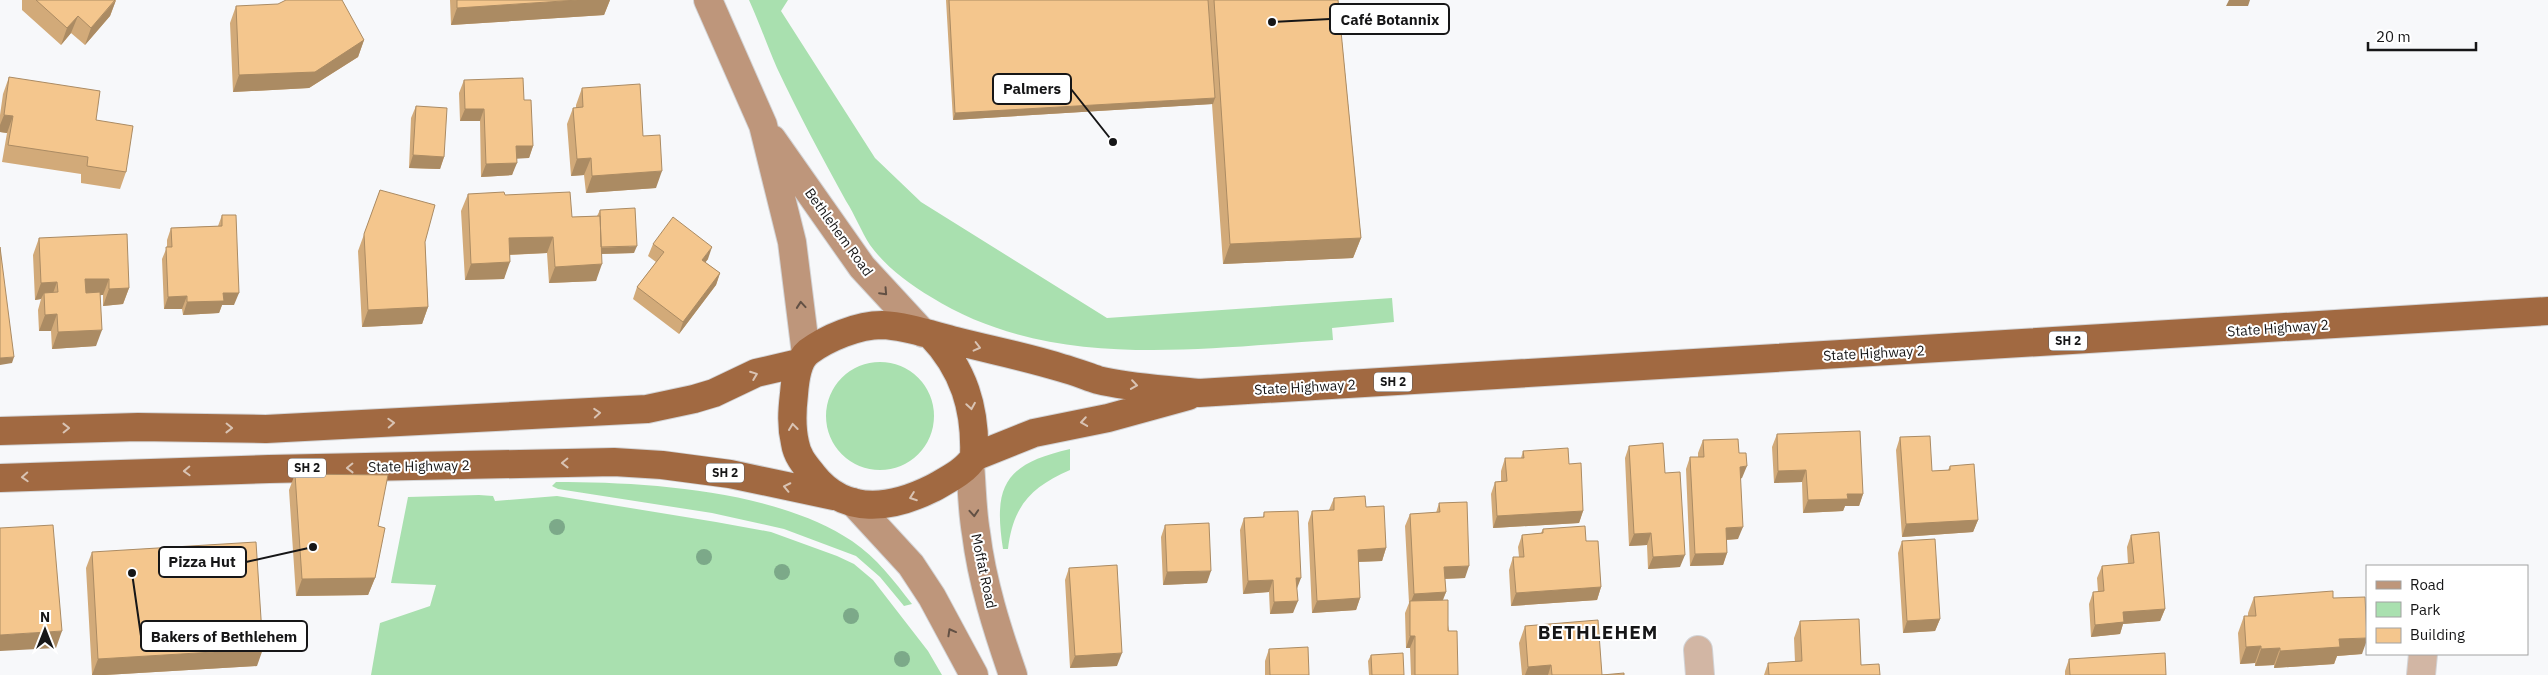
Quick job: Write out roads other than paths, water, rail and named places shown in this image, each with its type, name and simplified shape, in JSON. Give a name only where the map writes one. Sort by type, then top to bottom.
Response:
[{"type":"highway","name":"State Highway 2","points":[[926,334],[1062,367],[1099,380],[1199,393],[2548,310]]},
{"type":"highway","name":"SH 2","points":[[0,430],[138,427],[266,429],[638,410],[714,393],[756,373],[803,358],[833,339],[864,328],[881,325],[926,334]]},
{"type":"highway","points":[[926,334],[952,361],[970,397],[972,460]]},
{"type":"highway","points":[[803,358],[791,417],[795,444],[807,468],[822,487],[844,499]]},
{"type":"highway","name":"State Highway 2","points":[[972,460],[1034,433],[1108,418],[1199,393]]},
{"type":"highway","name":"SH 2","points":[[844,499],[883,505],[913,498],[948,480],[972,460]]},
{"type":"highway","name":"State Highway 2","points":[[0,478],[260,469],[614,462],[662,465],[730,474],[844,499]]},
{"type":"street","name":"Bethlehem Road","points":[[708,0],[763,125],[792,242],[803,358]]},
{"type":"street","name":"Bethlehem Road","points":[[763,125],[862,267],[926,334]]},
{"type":"street","name":"Moffat Road","points":[[972,460],[975,532],[982,569],[994,620],[1013,675]]},
{"type":"street","points":[[844,499],[910,565],[932,597],[974,675]]},
{"type":"street","points":[[2421,675],[2423,655]]},
{"type":"place","name":"Café Botannix","points":[[1272,22]]},
{"type":"place","name":"Palmers","points":[[1113,142]]},
{"type":"place","name":"Pizza Hut","points":[[313,547]]},
{"type":"place","name":"Bakers of Bethlehem","points":[[132,573]]},
{"type":"district","name":"BETHLEHEM","points":[[1598,632]]}]
